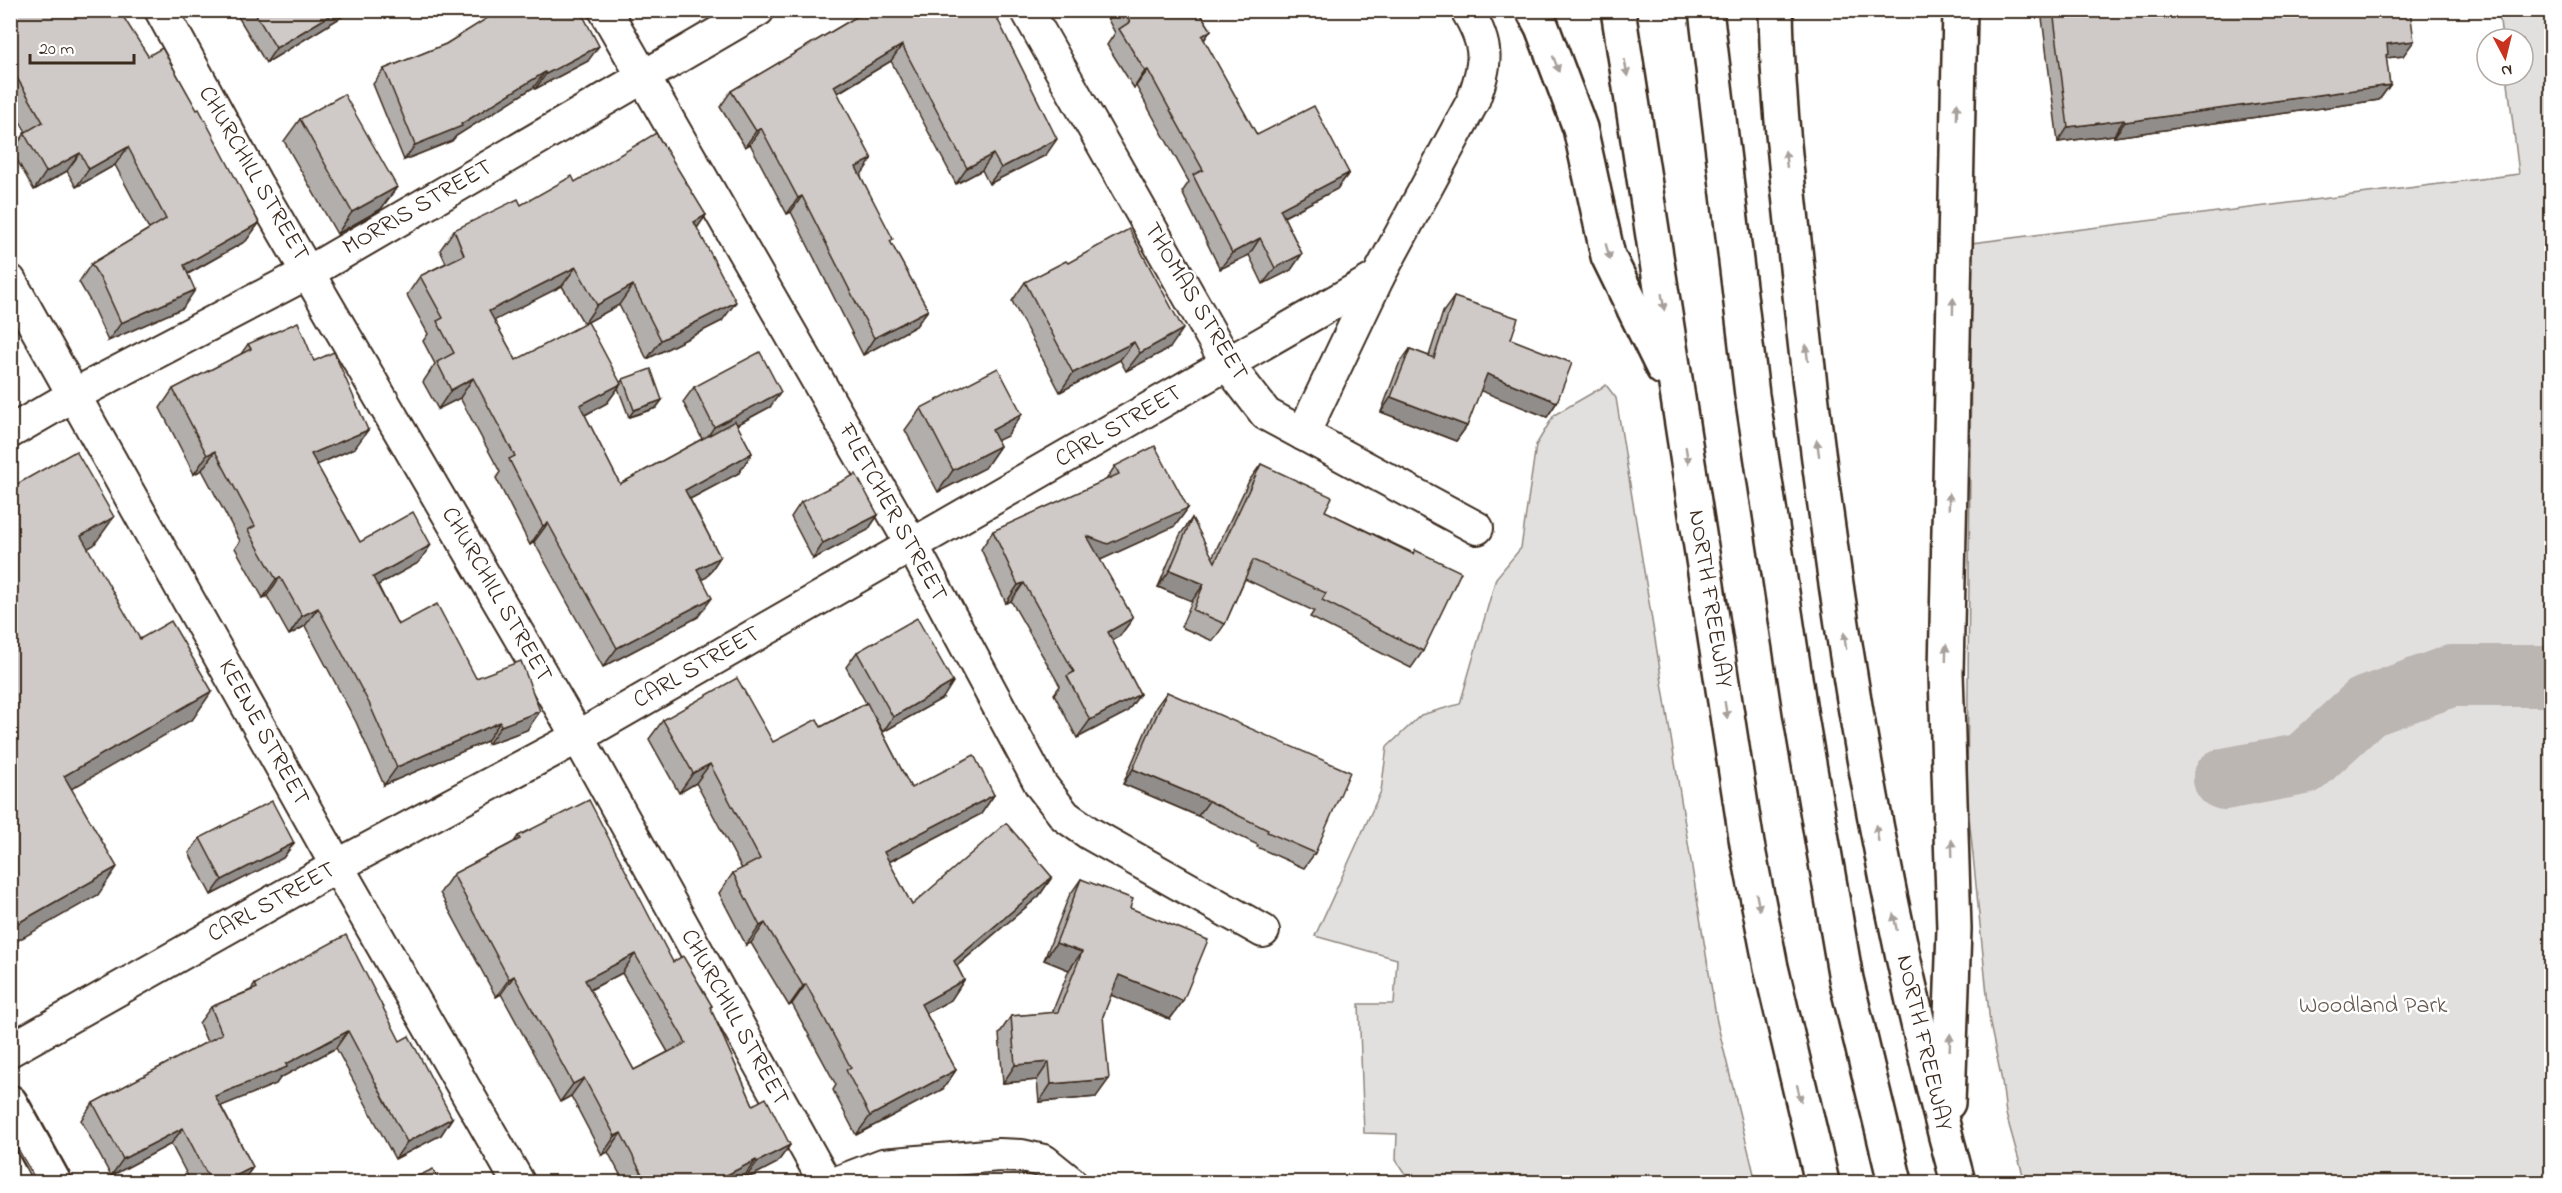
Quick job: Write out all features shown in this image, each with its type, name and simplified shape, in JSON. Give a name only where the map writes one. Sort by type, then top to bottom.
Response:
[{"type":"main road","points":[[1533,10],[1542,27],[1580,128],[1608,256],[1678,397]]},
{"type":"main road","name":"NORTH FREEWAY","points":[[1618,10],[1747,844],[1770,968],[1822,1182]]},
{"type":"main road","points":[[1706,10],[1738,293],[1799,706],[1842,957],[1895,1182]]},
{"type":"main road","points":[[1720,10],[1738,293]]},
{"type":"main road","name":"NORTH FREEWAY","points":[[1776,10],[1784,140],[1813,411],[1853,699],[1888,890],[1958,1182]]},
{"type":"main road","points":[[1947,1143],[1954,929],[1946,673],[1960,10]]},
{"type":"main road","points":[[10,1102],[54,1182]]},
{"type":"street","name":"CHURCHILL STREET","points":[[161,10],[255,182],[578,737],[825,1182]]},
{"type":"street","name":"FLETCHER STREET","points":[[605,10],[912,545],[1041,784],[1065,816],[1089,833],[1263,931]]},
{"type":"street","name":"MORRIS STREET","points":[[10,432],[74,395],[309,272],[758,10]]},
{"type":"street","name":"THOMAS STREET","points":[[1027,10],[1228,365],[1266,414],[1477,528]]},
{"type":"street","points":[[1303,434],[1378,277],[1473,101],[1484,70],[1483,45],[1467,10]]},
{"type":"street","name":"CARL STREET","points":[[10,1050],[337,866],[578,737],[1378,277]]},
{"type":"street","name":"KEENE STREET","points":[[10,281],[337,866],[518,1182]]},
{"type":"street","points":[[838,1182],[883,1165],[962,1158],[1022,1156],[1044,1161],[1070,1182]]},
{"type":"green space","name":"Woodland Park","points":[[2499,11],[2551,11],[2551,1182],[2025,1182],[2006,1114],[2002,1081],[1990,1024],[1967,796],[1972,243],[2519,174],[2508,87],[2535,87],[2535,27],[2501,27]]},
{"type":"green space","points":[[1606,385],[1616,398],[1717,1022],[1756,1182],[1410,1182],[1396,1160],[1397,1134],[1364,1133],[1359,1004],[1394,1004],[1397,959],[1315,936],[1381,791],[1387,747],[1421,715],[1460,704],[1496,578],[1521,548],[1536,445],[1554,415]]},
{"type":"building","points":[[10,10],[119,10],[148,56],[162,48],[197,110],[199,109],[259,223],[184,265],[195,290],[121,323],[102,281],[91,264],[166,219],[128,147],[89,169],[80,153],[46,172],[24,133],[43,122],[10,66]]},
{"type":"building","points":[[253,10],[339,10],[276,48]]},
{"type":"building","points":[[500,10],[580,10],[599,46],[546,74],[545,72],[461,124],[462,126],[415,145],[384,69],[446,44]]},
{"type":"building","points":[[868,10],[993,10],[1057,139],[1001,168],[993,154],[967,168],[902,45],[834,86],[872,159],[856,167],[893,239],[890,241],[928,310],[874,338],[802,196],[798,198],[761,128],[756,131],[731,91]]},
{"type":"building","points":[[1124,10],[1198,10],[1211,30],[1202,36],[1257,135],[1314,106],[1349,173],[1280,209],[1302,254],[1275,268],[1260,238],[1232,253],[1193,175],[1203,170],[1148,70],[1145,71],[1119,29],[1130,22]]},
{"type":"building","points":[[2053,10],[2410,10],[2414,41],[2387,44],[2388,54],[2386,55],[2390,85],[2125,122],[2124,120],[2068,127]]},
{"type":"building","points":[[344,94],[397,187],[352,212],[300,119]]},
{"type":"building","points":[[656,133],[706,215],[694,222],[736,302],[661,340],[633,285],[597,305],[576,267],[489,311],[516,360],[588,322],[621,384],[580,405],[620,484],[735,421],[752,453],[685,490],[720,557],[697,569],[712,598],[617,648],[548,523],[543,526],[509,459],[515,456],[473,378],[451,390],[437,362],[454,353],[437,321],[443,318],[420,276],[464,255],[454,230],[518,199],[521,205],[572,176],[575,182]]},
{"type":"building","points":[[1129,229],[1183,329],[1140,353],[1134,342],[1073,373],[1025,282],[1066,261],[1068,263]]},
{"type":"building","points":[[1454,297],[1518,318],[1511,339],[1572,363],[1557,402],[1487,374],[1467,426],[1391,397],[1410,349],[1434,358]]},
{"type":"building","points":[[298,322],[314,361],[334,352],[368,430],[311,454],[360,542],[413,512],[431,545],[373,577],[398,625],[437,604],[476,678],[521,661],[540,711],[501,726],[500,722],[397,767],[369,703],[318,608],[302,616],[280,577],[276,579],[248,530],[255,526],[215,451],[207,455],[173,389],[251,349],[248,344]]},
{"type":"building","points":[[760,352],[781,392],[714,427],[694,387]]},
{"type":"building","points":[[998,368],[1022,414],[992,430],[1000,446],[953,470],[921,408]]},
{"type":"building","points":[[651,369],[662,400],[634,410],[623,379]]},
{"type":"building","points":[[1155,446],[1188,508],[1108,544],[1087,536],[1133,618],[1108,632],[1140,694],[1090,720],[1067,676],[1074,672],[1024,583],[1018,585],[993,531],[1119,474],[1115,466]]},
{"type":"building","points":[[76,451],[114,517],[81,536],[140,639],[171,621],[212,691],[64,776],[117,867],[11,927],[10,488]]},
{"type":"building","points":[[1261,464],[1332,497],[1325,511],[1413,554],[1415,550],[1461,572],[1423,651],[1322,600],[1326,593],[1253,560],[1225,624],[1193,610],[1204,584],[1170,570],[1192,518],[1215,562]]},
{"type":"building","points":[[856,474],[878,515],[823,543],[801,502]]},
{"type":"building","points":[[917,618],[953,682],[893,717],[857,652]]},
{"type":"building","points":[[737,678],[773,742],[817,719],[821,727],[867,703],[911,788],[974,755],[994,795],[884,852],[912,905],[1006,823],[1052,877],[954,961],[964,980],[921,1004],[956,1070],[870,1116],[846,1070],[851,1068],[806,984],[803,986],[765,923],[760,926],[733,873],[760,859],[710,764],[693,773],[663,720]]},
{"type":"building","points":[[1167,692],[1350,772],[1315,853],[1267,832],[1268,830],[1209,801],[1133,769]]},
{"type":"building","points":[[589,800],[673,962],[683,956],[712,1006],[710,1007],[753,1105],[766,1098],[790,1145],[713,1182],[646,1182],[621,1133],[615,1136],[584,1078],[573,1084],[514,976],[509,979],[453,874],[520,839],[518,836]],"holes":[[[635,954],[686,1043],[634,1070],[585,980]]]},
{"type":"building","points":[[272,801],[294,843],[222,880],[200,838]]},
{"type":"building","points":[[1081,879],[1133,899],[1130,908],[1208,940],[1183,1001],[1119,975],[1103,1016],[1109,1079],[1051,1084],[1049,1062],[1015,1065],[1011,1016],[1058,1012],[1082,952],[1056,943]]},
{"type":"building","points":[[346,935],[400,1041],[409,1036],[452,1118],[407,1142],[348,1031],[286,1064],[287,1067],[215,1096],[253,1167],[224,1182],[211,1182],[183,1128],[123,1159],[93,1103],[222,1034],[211,1007],[257,988],[255,984]]},
{"type":"building","points":[[433,1169],[440,1182],[406,1182]]},
{"type":"building","points":[[1436,1178],[1438,1182],[1426,1182]]},
{"type":"waterway","points":[[2224,779],[2304,764],[2366,707],[2451,676],[2552,676]]},
{"type":"tram line","points":[[10,1135],[37,1182]]},
{"type":"tram line","points":[[10,1178],[13,1182]]}]
